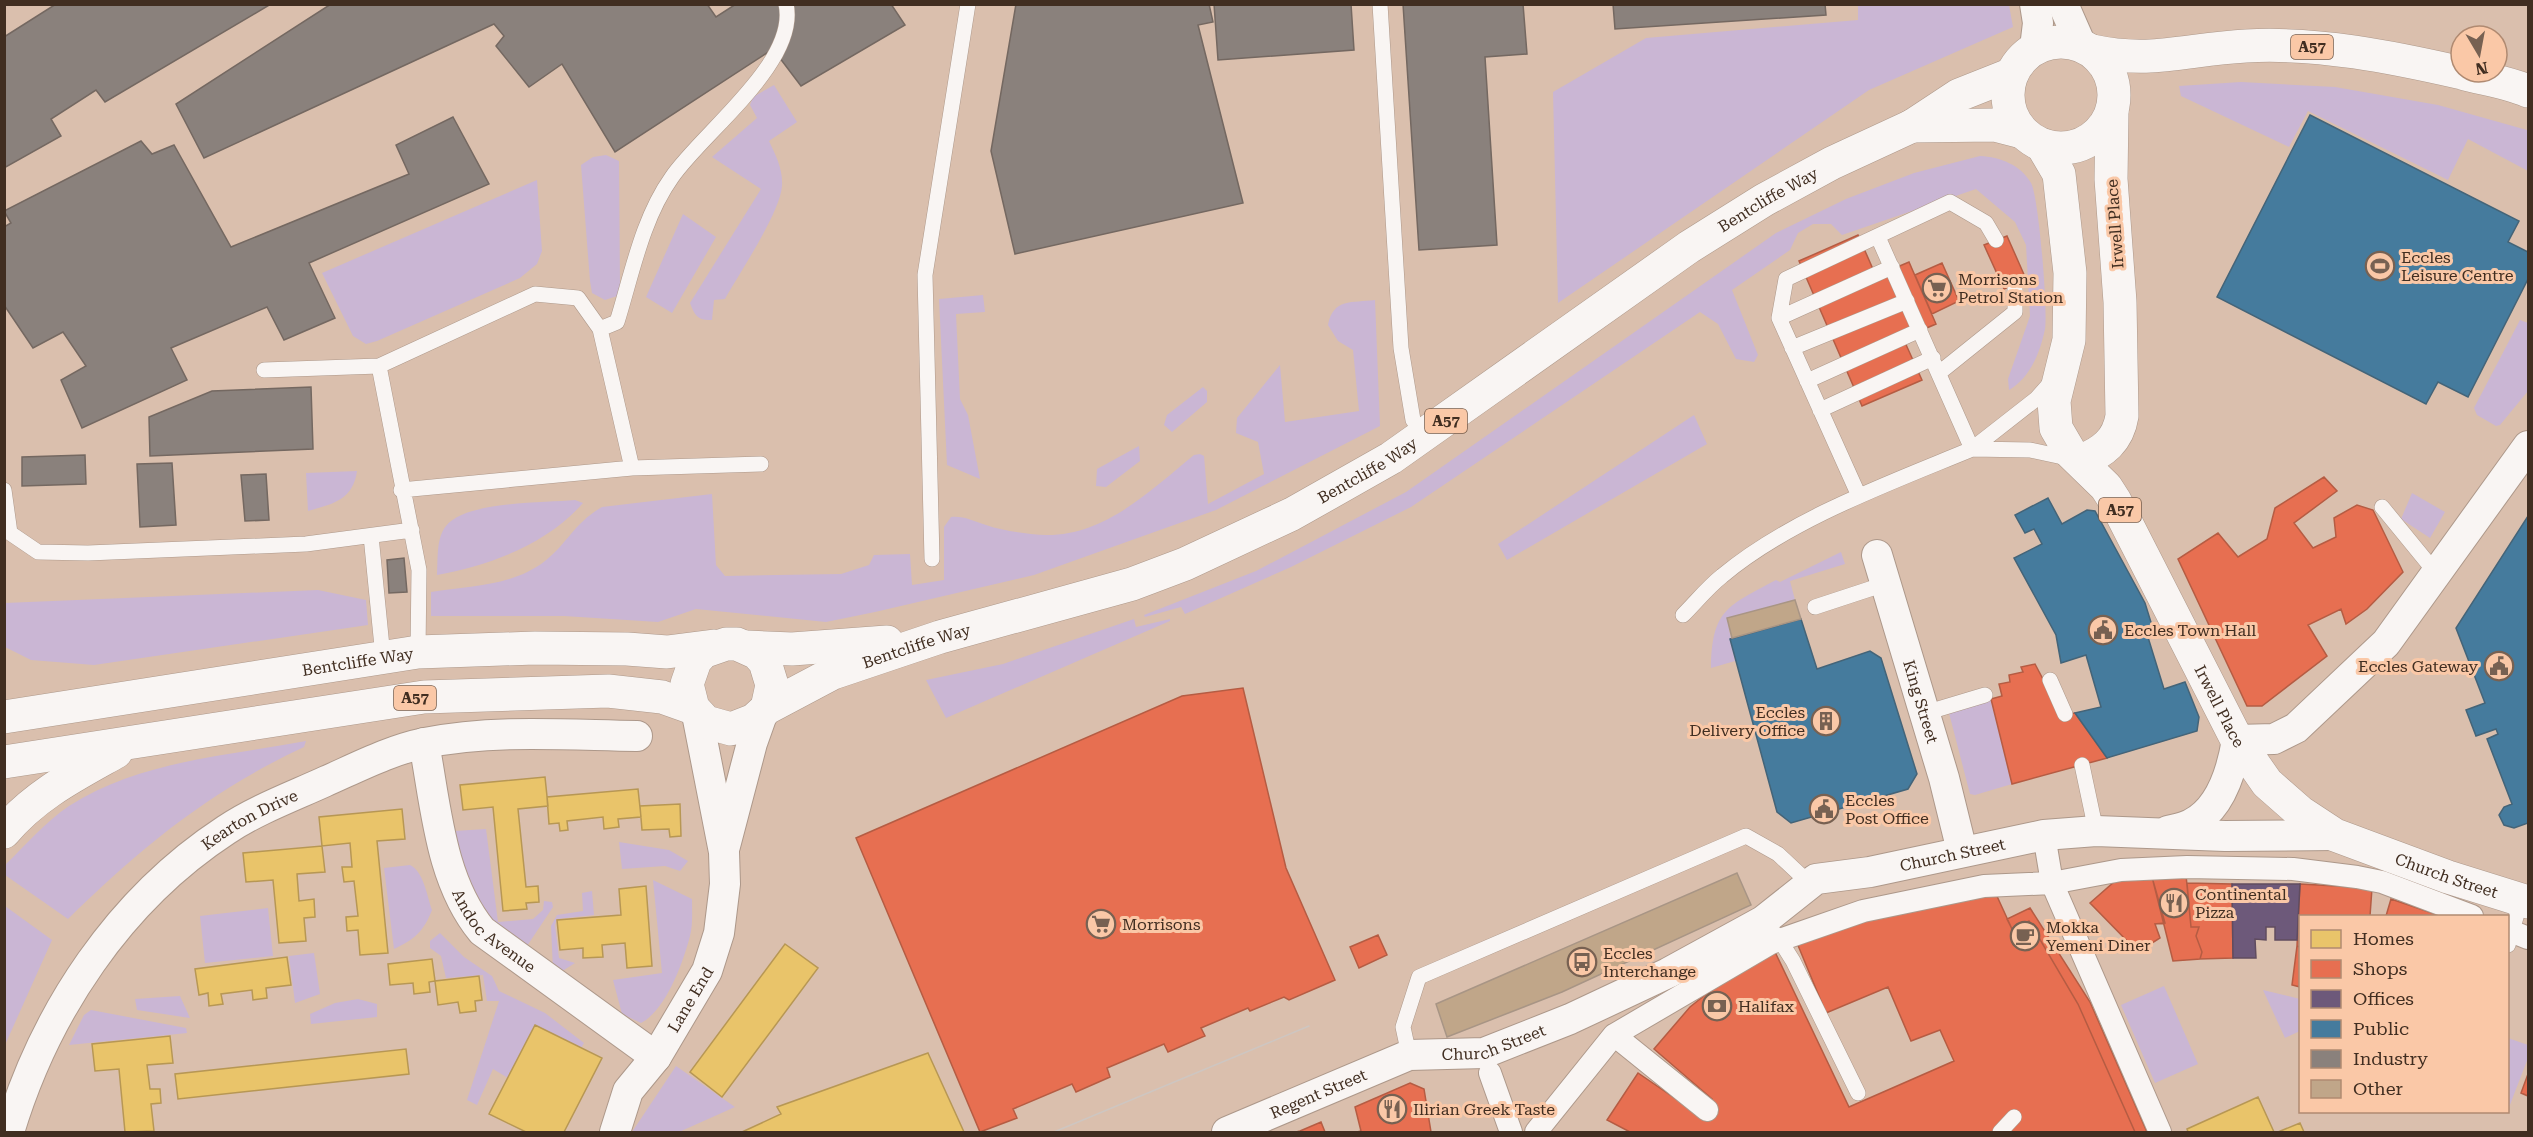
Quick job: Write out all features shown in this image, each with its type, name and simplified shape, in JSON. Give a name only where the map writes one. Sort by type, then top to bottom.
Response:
[{"type":"main road","points":[[2055,41],[2086,48],[2104,63],[2112,78],[2115,95],[2112,111],[2104,127],[2092,139],[2076,146],[2059,148],[2032,138],[2013,119],[2008,104],[2012,74],[2019,62],[2035,48],[2055,41]]},
{"type":"main road","name":"A57","points":[[2086,48],[2121,57],[2151,58],[2245,46],[2306,46],[2436,67],[2529,91]]},
{"type":"main road","name":"Bentcliffe Way","points":[[765,710],[833,673],[940,637],[1132,584],[1185,564],[1292,514],[1425,436],[1699,241],[1764,200],[1822,168],[1912,126],[1959,95],[2012,74]]},
{"type":"main road","name":"Irwell Place","points":[[2081,461],[2099,454],[2111,443],[2118,433],[2122,416],[2120,302],[2111,179],[2112,111]]},
{"type":"main road","name":"Bentcliffe Way","points":[[1912,126],[1995,125],[2032,138]]},
{"type":"main road","name":"Irwell Place","points":[[2032,138],[2059,174],[2068,251],[2069,340],[2054,401],[2056,428],[2070,452],[2081,461],[2115,501],[2237,740],[2267,783],[2300,812],[2335,835]]},
{"type":"main road","points":[[695,711],[687,690],[689,672],[704,652],[714,646],[737,644],[747,647],[825,647],[940,637]]},
{"type":"main road","name":"Bentcliffe Way","points":[[4,717],[418,652],[535,648],[667,652],[714,646]]},
{"type":"main road","points":[[747,647],[757,654],[770,673],[771,697],[765,710]]},
{"type":"main road","name":"A57","points":[[138,740],[424,697],[608,691],[662,697],[695,711],[718,727],[731,729],[754,720],[765,710]]},
{"type":"main road","points":[[4,692],[44,699],[142,696]]},
{"type":"main road","points":[[4,762],[138,740]]},
{"type":"main road","points":[[4,832],[30,805],[63,781],[138,740]]},
{"type":"main road","name":"Church Street","points":[[2335,835],[2384,876],[2525,901]]},
{"type":"street","points":[[2035,48],[2038,23],[2036,4]]},
{"type":"street","points":[[2063,4],[2086,48]]},
{"type":"street","points":[[2164,832],[2191,824],[2209,809],[2225,786],[2232,767],[2237,740],[2274,739],[2296,728],[2386,643],[2529,446]]},
{"type":"street","name":"King Street","points":[[1877,555],[1925,713],[1962,851]]},
{"type":"street","name":"Lane End","points":[[724,852],[752,743],[765,710]]},
{"type":"street","name":"Lane End","points":[[615,1132],[628,1091],[656,1057],[710,961],[719,933],[724,904],[724,852],[695,711]]},
{"type":"street","name":"Kearton Drive","points":[[9,1132],[24,1083],[49,1029],[80,979],[132,910],[163,879],[226,830],[255,813],[379,758],[424,743],[504,734],[637,736]]},
{"type":"street","name":"Andoc Avenue","points":[[424,743],[446,855],[467,912],[482,931],[656,1057]]},
{"type":"street","name":"Church Street","points":[[1409,1055],[1484,1053],[1570,1019],[1635,988],[1772,930],[1809,883],[1816,879],[1870,872],[2044,835],[2096,831],[2225,836],[2335,835]]},
{"type":"street","points":[[2044,835],[2052,882],[2160,1132]]},
{"type":"street","points":[[1536,1132],[1614,1035],[1772,930],[1984,886],[2052,882],[2121,870],[2187,867],[2294,869],[2384,876],[2470,915]]},
{"type":"street","points":[[1614,1035],[1707,1110]]},
{"type":"street","name":"Regent Street","points":[[1227,1132],[1409,1055]]},
{"type":"street","name":"Church Street","points":[[1490,1073],[1511,1132]]},
{"type":"lane","points":[[600,329],[617,322],[644,233],[671,178],[772,63],[790,19],[786,4]]},
{"type":"lane","points":[[932,560],[925,275],[968,4]]},
{"type":"lane","points":[[1380,4],[1401,348],[1413,420],[1425,436]]},
{"type":"lane","points":[[1859,496],[1779,318],[1786,279],[1950,202],[1986,223],[1996,240]]},
{"type":"lane","points":[[1878,237],[1972,449]]},
{"type":"lane","points":[[1779,318],[1892,267]]},
{"type":"lane","points":[[1939,373],[2015,312],[2015,284]]},
{"type":"lane","points":[[264,370],[379,366],[535,294],[578,298],[600,329],[632,468]]},
{"type":"lane","points":[[1792,348],[1907,301]]},
{"type":"lane","points":[[1808,381],[1920,330]]},
{"type":"lane","points":[[1821,410],[1933,358]]},
{"type":"lane","points":[[379,366],[401,490],[412,530],[419,570],[418,652]]},
{"type":"lane","points":[[1683,615],[1721,576],[1766,544],[1859,496],[1972,449],[2036,399],[2064,366]]},
{"type":"lane","points":[[1972,449],[2030,450],[2081,461]]},
{"type":"lane","points":[[401,490],[632,468],[761,464]]},
{"type":"lane","points":[[4,490],[10,532],[38,552],[88,553],[306,544],[412,530]]},
{"type":"lane","points":[[2382,507],[2436,573]]},
{"type":"lane","points":[[371,536],[383,657]]},
{"type":"lane","points":[[1815,607],[1885,584]]},
{"type":"lane","points":[[2050,680],[2065,714]]},
{"type":"lane","points":[[1925,713],[1985,694]]},
{"type":"lane","points":[[2082,765],[2096,831]]},
{"type":"lane","points":[[1409,1055],[1403,1027],[1419,977],[1652,876],[1746,836],[1778,854],[1809,883]]},
{"type":"lane","points":[[2514,936],[2525,901]]},
{"type":"lane","points":[[1772,930],[1858,1093]]},
{"type":"lane","points":[[2000,1132],[2014,1117]]},
{"type":"shaded area","points":[[1858,5],[2009,5],[2013,27],[1869,90],[1558,303],[1553,92],[1646,38],[1858,20]]},
{"type":"shaded area","points":[[2241,82],[2335,87],[2438,105],[2527,130],[2528,171],[2468,139],[2448,180],[2308,111],[2289,147],[2181,96],[2179,86]]},
{"type":"shaded area","points":[[774,85],[797,122],[769,141],[781,174],[780,198],[767,226],[725,299],[714,300],[712,320],[703,320],[695,314],[690,303],[761,189],[712,157],[757,118],[750,105],[753,97]]},
{"type":"shaded area","points":[[606,155],[619,161],[620,286],[617,296],[605,300],[592,293],[581,165],[593,157]]},
{"type":"shaded area","points":[[1980,156],[2009,163],[2027,177],[2034,193],[2040,231],[2045,329],[2033,364],[2023,379],[2009,390],[2008,379],[2030,316],[2026,245],[2015,222],[1976,189],[1842,235],[1831,224],[1813,224],[1798,233],[1790,250],[1732,290],[1758,355],[1754,362],[1736,359],[1718,324],[1700,312],[1411,507],[1291,567],[1185,614],[1181,607],[1145,617],[1144,615],[1256,571],[1406,492],[1776,233],[1846,199],[1914,173]]},
{"type":"shaded area","points":[[537,180],[542,251],[537,264],[520,278],[377,341],[366,344],[353,336],[322,273]]},
{"type":"shaded area","points":[[683,214],[716,237],[672,313],[646,297]]},
{"type":"shaded area","points":[[983,295],[985,312],[956,314],[960,399],[968,415],[980,479],[947,465],[939,299]]},
{"type":"shaded area","points":[[1375,300],[1380,426],[1216,510],[1034,575],[826,622],[696,609],[658,622],[564,616],[431,616],[431,592],[491,584],[519,576],[545,561],[584,520],[602,507],[712,494],[716,565],[725,576],[841,574],[869,565],[874,555],[910,554],[912,585],[944,580],[944,527],[951,517],[965,518],[1008,531],[1031,534],[1055,535],[1078,531],[1120,512],[1139,500],[1194,455],[1200,454],[1204,456],[1208,504],[1264,474],[1258,442],[1236,433],[1237,418],[1280,365],[1285,422],[1359,411],[1353,350],[1338,341],[1328,325],[1334,310],[1339,306],[1351,302]]},
{"type":"shaded area","points":[[2520,320],[2528,323],[2528,391],[2500,425],[2496,426],[2477,415],[2474,408]]},
{"type":"shaded area","points":[[1203,387],[1207,391],[1207,402],[1172,432],[1164,425],[1167,415]]},
{"type":"shaded area","points":[[1694,415],[1707,444],[1507,560],[1498,544]]},
{"type":"shaded area","points":[[1139,446],[1140,461],[1106,487],[1096,486],[1097,469]]},
{"type":"shaded area","points":[[357,471],[355,481],[346,495],[326,506],[308,511],[306,473]]},
{"type":"shaded area","points":[[2412,493],[2445,512],[2430,538],[2401,519]]},
{"type":"shaded area","points":[[575,500],[583,503],[552,531],[535,542],[497,559],[437,575],[438,549],[443,531],[456,518],[470,512],[506,505]]},
{"type":"shaded area","points":[[1841,552],[1845,564],[1790,581],[1795,600],[1727,618],[1735,661],[1711,668],[1715,633],[1719,621],[1726,612],[1746,596],[1776,580],[1780,582]]},
{"type":"shaded area","points":[[318,590],[366,600],[368,625],[94,665],[31,660],[5,647],[5,603]]},
{"type":"shaded area","points":[[1134,619],[1136,627],[1170,619],[1170,621],[946,718],[926,680],[1003,664]]},
{"type":"shaded area","points":[[1991,699],[2012,784],[1975,795],[1970,794],[1949,713]]},
{"type":"shaded area","points":[[306,741],[304,747],[238,782],[178,822],[122,868],[68,919],[5,875],[5,865],[44,826],[60,812],[96,791],[124,779],[184,762]]},
{"type":"shaded area","points":[[486,829],[498,922],[533,919],[543,910],[544,901],[552,902],[553,907],[525,949],[493,927],[470,890],[454,831]]},
{"type":"shaded area","points":[[619,842],[669,850],[688,861],[680,871],[665,866],[622,869]]},
{"type":"shaded area","points":[[410,865],[415,868],[422,879],[432,910],[426,924],[418,934],[394,949],[384,868]]},
{"type":"shaded area","points":[[653,880],[692,899],[692,927],[683,959],[666,997],[650,1017],[641,1023],[622,1014],[613,980],[662,973]]},
{"type":"shaded area","points":[[592,891],[594,915],[557,919],[555,925],[559,958],[575,963],[564,970],[553,970],[551,926],[557,915],[583,911],[582,893]]},
{"type":"shaded area","points":[[5,906],[52,940],[5,1045]]},
{"type":"shaded area","points":[[268,908],[273,956],[205,963],[200,916]]},
{"type":"shaded area","points":[[440,933],[464,957],[492,976],[499,991],[545,1013],[584,1043],[581,1048],[535,1025],[508,1078],[493,1069],[477,1105],[467,1100],[499,1001],[487,1001],[483,975],[446,978],[441,956],[430,948],[430,941]]},
{"type":"shaded area","points":[[314,953],[320,994],[295,1003],[289,956]]},
{"type":"shaded area","points":[[2164,986],[2198,1064],[2155,1083],[2121,1005]]},
{"type":"shaded area","points":[[2263,990],[2299,999],[2299,1031],[2285,1038]]},
{"type":"shaded area","points":[[180,996],[190,1018],[137,1010],[135,999]]},
{"type":"shaded area","points":[[358,999],[377,1004],[377,1017],[311,1024],[310,1014],[335,1003]]},
{"type":"shaded area","points":[[91,1010],[186,1028],[187,1033],[69,1045],[84,1015]]},
{"type":"shaded area","points":[[2509,1038],[2528,1045],[2528,1058],[2509,1107]]},
{"type":"shaded area","points":[[676,1066],[735,1107],[679,1132],[632,1132]]},
{"type":"building: Homes","points":[[545,777],[548,806],[518,809],[526,887],[538,886],[539,902],[526,903],[527,909],[503,911],[493,807],[463,810],[460,785]]},
{"type":"building: Homes","points":[[638,789],[641,817],[618,819],[619,827],[604,829],[603,817],[567,821],[568,830],[560,831],[559,823],[549,824],[547,797]]},
{"type":"building: Homes","points":[[680,804],[681,836],[670,837],[669,829],[642,830],[640,806]]},
{"type":"building: Homes","points":[[402,809],[405,839],[377,841],[388,953],[360,955],[358,930],[347,931],[346,917],[358,916],[354,881],[344,882],[342,867],[352,867],[350,843],[322,846],[319,817]]},
{"type":"building: Homes","points":[[322,846],[325,872],[297,874],[299,901],[314,899],[315,917],[304,918],[306,941],[279,943],[273,880],[246,882],[243,853]]},
{"type":"building: Homes","points":[[646,886],[652,966],[627,968],[625,943],[602,945],[603,957],[583,958],[583,948],[560,950],[557,920],[621,915],[619,889]]},
{"type":"building: Homes","points":[[785,944],[818,968],[722,1097],[690,1072]]},
{"type":"building: Homes","points":[[287,957],[291,985],[266,988],[267,998],[253,1000],[252,990],[221,994],[223,1004],[209,1006],[208,993],[199,995],[195,969]]},
{"type":"building: Homes","points":[[432,959],[435,981],[429,982],[430,992],[414,994],[413,983],[390,985],[388,964]]},
{"type":"building: Homes","points":[[479,976],[482,1000],[475,1001],[476,1011],[460,1013],[458,1002],[438,1005],[435,981]]},
{"type":"building: Homes","points":[[535,1025],[602,1058],[564,1132],[526,1132],[489,1114]]},
{"type":"building: Homes","points":[[170,1036],[173,1063],[147,1065],[150,1089],[160,1089],[161,1103],[151,1104],[154,1131],[125,1132],[119,1069],[95,1071],[92,1044]]},
{"type":"building: Homes","points":[[406,1049],[409,1074],[178,1099],[175,1074]]},
{"type":"building: Homes","points":[[928,1053],[964,1132],[742,1132],[781,1114],[777,1107]]},
{"type":"building: Homes","points":[[2258,1097],[2274,1132],[2188,1132],[2187,1129]]},
{"type":"building: Homes","points":[[2300,1123],[2304,1132],[2278,1132]]},
{"type":"building: Shops","points":[[1858,235],[1876,276],[1909,262],[1936,324],[1903,338],[1922,380],[1862,406],[1799,261]]},
{"type":"building: Shops","points":[[2007,236],[2026,279],[2004,289],[1984,245]]},
{"type":"building: Shops","name":"Morrisons Petrol Station","points":[[1942,263],[1959,301],[1932,314],[1915,275]]},
{"type":"building: Shops","points":[[2324,477],[2337,491],[2294,523],[2313,548],[2336,537],[2334,518],[2357,505],[2373,510],[2403,572],[2367,609],[2346,624],[2341,609],[2308,625],[2327,656],[2262,706],[2247,706],[2178,559],[2218,533],[2238,557],[2267,539],[2275,508]]},
{"type":"building: Shops","points":[[2035,664],[2062,715],[2075,713],[2107,758],[2012,784],[1991,699],[2002,696],[1999,684],[2010,682],[2009,675],[2023,672],[2021,667]]},
{"type":"building: Shops","name":"Morrisons","points":[[1243,688],[1286,868],[1335,980],[1289,1000],[1284,997],[1250,1011],[1248,1008],[1201,1028],[1205,1036],[1168,1052],[1164,1044],[1107,1068],[1110,1077],[1076,1092],[1072,1084],[1013,1109],[1017,1118],[980,1132],[856,838],[1182,696]]},
{"type":"building: Shops","name":"Continental Pizza","points":[[2186,875],[2191,927],[2199,927],[2196,936],[2202,952],[2200,959],[2173,961],[2152,877]]},
{"type":"building: Shops","points":[[2152,877],[2165,923],[2155,924],[2160,938],[2138,952],[2090,903],[2114,882]]},
{"type":"building: Shops","points":[[2187,883],[2232,884],[2233,958],[2200,959],[2202,952],[2196,936],[2199,927],[2191,927]]},
{"type":"building: Shops","points":[[2300,884],[2372,888],[2370,915],[2299,915],[2299,947],[2297,946]]},
{"type":"building: Shops","points":[[1996,894],[2012,929],[2029,921],[2078,1004],[2135,1132],[1630,1132],[1607,1120],[1638,1073],[1704,1118],[1712,1099],[1654,1049],[1690,1007],[1729,976],[1775,952],[1849,1107],[1954,1061],[1940,1030],[1911,1041],[1888,987],[1826,1013],[1797,943],[1859,919]]},
{"type":"building: Shops","points":[[2391,899],[2438,915],[2386,915]]},
{"type":"building: Shops","points":[[2030,908],[2090,1002],[2147,1132],[2135,1132],[2078,1004],[2029,921],[2012,929],[2007,919]]},
{"type":"building: Shops","points":[[1378,935],[1387,955],[1359,968],[1350,947]]},
{"type":"building: Shops","points":[[2297,946],[2299,947],[2299,987],[2292,985]]},
{"type":"building: Shops","points":[[2528,1074],[2528,1096],[2521,1093]]},
{"type":"building: Shops","name":"Ilirian Greek Taste","points":[[1410,1083],[1424,1089],[1431,1132],[1357,1132],[1361,1131],[1355,1107]]},
{"type":"building: Shops","points":[[1321,1122],[1325,1132],[1296,1132],[1300,1131]]},
{"type":"building: Offices","points":[[2232,884],[2300,884],[2297,940],[2275,940],[2275,927],[2266,927],[2266,940],[2255,939],[2256,958],[2233,958]]},
{"type":"building: Public","name":"Eccles Leisure Centre","points":[[2310,115],[2519,221],[2508,242],[2528,252],[2528,279],[2468,397],[2438,382],[2426,404],[2217,297]]},
{"type":"building: Public","name":"Eccles Town Hall","points":[[2048,498],[2062,524],[2087,510],[2095,511],[2145,603],[2154,632],[2147,634],[2164,689],[2185,682],[2199,717],[2197,731],[2107,758],[2075,713],[2101,707],[2086,655],[2061,663],[2056,635],[2014,558],[2042,544],[2034,529],[2025,533],[2015,515]]},
{"type":"building: Public","name":"Eccles Gateway","points":[[2528,516],[2528,823],[2514,828],[2504,825],[2499,815],[2504,807],[2512,804],[2487,739],[2498,734],[2496,729],[2476,736],[2466,710],[2485,703],[2456,628]]},
{"type":"building: Public","name":"Eccles Delivery Office","points":[[1801,619],[1817,669],[1870,651],[1881,658],[1917,774],[1908,789],[1791,823],[1777,812],[1730,639]]},
{"type":"building: Industry","points":[[56,4],[271,4],[105,102],[96,90],[51,119],[61,136],[4,168],[4,37]]},
{"type":"building: Industry","points":[[331,4],[707,4],[716,17],[736,4],[891,4],[905,25],[801,86],[773,49],[615,152],[562,64],[529,87],[496,46],[504,36],[494,24],[204,158],[176,104]]},
{"type":"building: Industry","points":[[1016,4],[1209,4],[1213,22],[1198,25],[1243,203],[1015,254],[991,151]]},
{"type":"building: Industry","points":[[1214,4],[1351,4],[1354,50],[1218,60]]},
{"type":"building: Industry","points":[[1403,4],[1523,4],[1527,54],[1485,57],[1497,245],[1419,250]]},
{"type":"building: Industry","points":[[1613,4],[1825,4],[1826,15],[1615,29]]},
{"type":"building: Industry","points":[[453,117],[489,184],[309,263],[335,318],[284,340],[267,307],[171,348],[187,380],[82,428],[61,380],[86,366],[63,332],[33,348],[4,305],[4,227],[11,223],[4,211],[141,141],[152,154],[174,145],[231,247],[409,174],[396,145]]},
{"type":"building: Industry","points":[[311,387],[313,449],[150,456],[149,417],[212,391]]},
{"type":"building: Industry","points":[[85,455],[86,484],[22,486],[22,457]]},
{"type":"building: Industry","points":[[172,463],[176,525],[140,527],[137,464]]},
{"type":"building: Industry","points":[[266,474],[269,520],[245,521],[241,475]]},
{"type":"building: Industry","points":[[404,558],[407,592],[389,593],[387,560]]},
{"type":"building: Other","points":[[1795,600],[1801,619],[1732,638],[1727,618]]},
{"type":"building: Other","name":"Eccles Interchange","points":[[1737,873],[1751,905],[1562,992],[1447,1037],[1436,1004]]},
{"type":"tram line","points":[[1054,1132],[1309,1026]]},
{"type":"place","name":"Eccles Leisure Centre","points":[[2380,266]]},
{"type":"place","name":"Morrisons Petrol Station","points":[[1937,288]]},
{"type":"place","name":"Eccles Town Hall","points":[[2103,630]]},
{"type":"place","name":"Eccles Gateway","points":[[2499,666]]},
{"type":"place","name":"Eccles Delivery Office","points":[[1826,721]]},
{"type":"place","name":"Eccles Post Office","points":[[1824,809]]},
{"type":"place","name":"Continental Pizza","points":[[2174,903]]},
{"type":"place","name":"Morrisons","points":[[1101,924]]},
{"type":"place","name":"Mokka Yemeni Diner","points":[[2025,936]]},
{"type":"place","name":"Eccles Interchange","points":[[1582,962]]},
{"type":"place","name":"Halifax","points":[[1717,1006]]},
{"type":"place","name":"Ilirian Greek Taste","points":[[1392,1109]]}]
